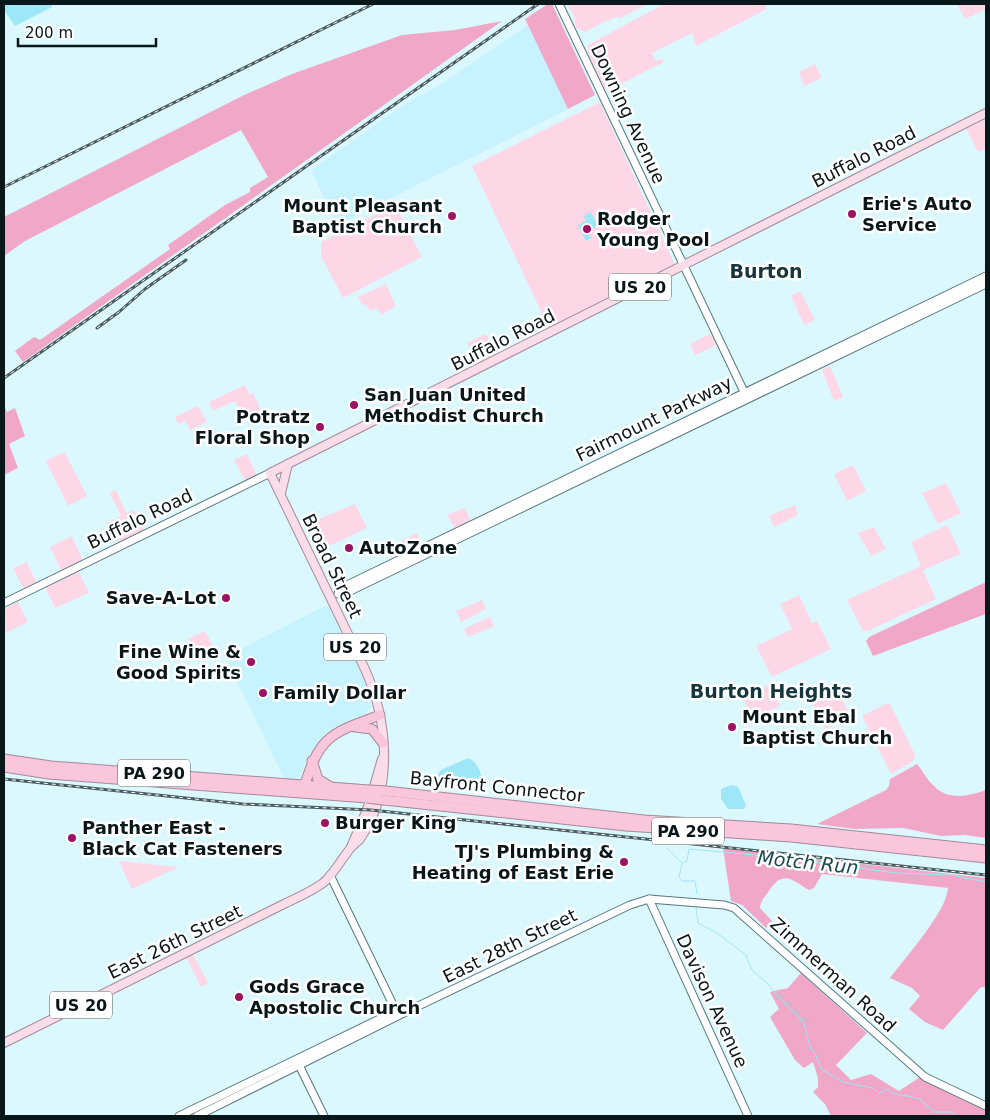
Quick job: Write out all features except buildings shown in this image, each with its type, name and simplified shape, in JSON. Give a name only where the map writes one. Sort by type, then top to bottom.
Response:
[{"type":"highway","points":[[303,789],[312,760],[326,741],[350,726],[380,715]]},
{"type":"highway","points":[[350,726],[372,729],[383,743]]},
{"type":"highway","name":"Bayfront Connector","points":[[4,759],[51,766],[644,820],[791,829],[986,850]]},
{"type":"highway","points":[[312,760],[318,779],[331,787]]},
{"type":"highway","name":"Bayfront Connector","points":[[4,768],[49,774],[303,789],[331,787],[362,794]]},
{"type":"highway","name":"Bayfront Connector","points":[[391,796],[626,826],[791,837],[986,858]]},
{"type":"main road","name":"Buffalo Road","points":[[270,472],[986,113]]},
{"type":"main road","points":[[281,494],[284,474],[288,464]]},
{"type":"main road","name":"Broad Street","points":[[270,472],[368,675],[380,715],[384,771],[375,808],[359,841],[351,846],[330,875]]},
{"type":"main road","name":"East 26th Street","points":[[4,1043],[293,900],[323,882],[330,875]]},
{"type":"street","name":"Downing Avenue","points":[[559,4],[745,396]]},
{"type":"street","name":"Fairmount Parkway","points":[[745,396],[986,276]]},
{"type":"street","name":"Fairmount Parkway","points":[[330,597],[338,594],[339,589],[344,586],[986,284]]},
{"type":"street","name":"Buffalo Road","points":[[4,603],[270,472]]},
{"type":"street","points":[[330,875],[397,1013]]},
{"type":"street","name":"East 28th Street","points":[[179,1116],[296,1058],[630,905],[649,899]]},
{"type":"street","name":"Zimmerman Road","points":[[649,899],[706,903],[734,908],[925,1077],[986,1106]]},
{"type":"street","name":"Davison Avenue","points":[[649,899],[748,1116]]},
{"type":"street","name":"East 28th Street","points":[[197,1116],[300,1066],[397,1013]]},
{"type":"street","points":[[296,1058],[324,1116]]},
{"type":"shaded area","points":[[4,4],[51,4],[52,7],[15,26],[4,10]]},
{"type":"shaded area","points":[[548,4],[552,4],[595,95],[568,109],[525,19]]},
{"type":"shaded area","points":[[567,4],[648,4],[620,18],[615,17],[610,20],[610,24],[608,20],[585,32],[576,28],[574,17]]},
{"type":"shaded area","points":[[664,4],[764,4],[767,9],[696,46],[692,33],[652,53],[656,61],[661,59],[664,62],[609,90],[604,88],[588,53],[588,45]]},
{"type":"shaded area","points":[[957,4],[984,4],[986,9],[965,19]]},
{"type":"shaded area","points":[[502,21],[23,362],[15,351],[34,337],[40,340],[170,249],[168,245],[225,205],[250,192],[250,188],[268,177],[241,130],[25,241],[4,256],[4,217],[244,95],[292,74],[402,35],[455,30]]},
{"type":"shaded area","points":[[528,25],[568,109],[337,225],[311,170],[411,100],[437,87]]},
{"type":"shaded area","points":[[815,64],[822,78],[804,86],[799,72]]},
{"type":"shaded area","points":[[600,102],[675,265],[549,328],[472,166]]},
{"type":"shaded area","points":[[984,120],[986,125],[986,149],[978,152],[966,129]]},
{"type":"shaded area","points":[[395,205],[422,257],[343,298],[321,256],[321,242]]},
{"type":"shaded area","name":"Rodger Young Pool","points":[[591,212],[598,226],[588,231],[591,238],[586,241],[578,225],[586,221],[584,216]]},
{"type":"shaded area","points":[[386,284],[396,306],[381,315],[377,308],[370,311],[366,304],[362,305],[358,297]]},
{"type":"shaded area","points":[[800,291],[815,320],[804,325],[791,296]]},
{"type":"shaded area","points":[[486,334],[496,355],[478,364],[467,343]]},
{"type":"shaded area","points":[[710,334],[718,344],[695,355],[690,344]]},
{"type":"shaded area","points":[[830,366],[843,397],[834,401],[822,370]]},
{"type":"shaded area","points":[[245,385],[250,395],[253,393],[261,410],[244,418],[235,401],[213,411],[209,402]]},
{"type":"shaded area","points":[[4,405],[7,412],[15,408],[25,436],[9,444],[18,468],[4,475]]},
{"type":"shaded area","points":[[198,406],[207,422],[190,430],[186,421],[178,424],[175,417]]},
{"type":"shaded area","points":[[65,453],[87,496],[68,506],[46,461]]},
{"type":"shaded area","points":[[247,454],[257,475],[247,480],[244,479],[234,460]]},
{"type":"shaded area","points":[[853,465],[866,491],[847,501],[834,474]]},
{"type":"shaded area","points":[[946,483],[961,513],[938,524],[922,493]]},
{"type":"shaded area","points":[[116,490],[126,513],[134,510],[144,531],[119,543],[106,523],[121,516],[110,493]]},
{"type":"shaded area","points":[[355,504],[367,528],[318,551],[304,525]]},
{"type":"shaded area","points":[[795,505],[798,515],[774,527],[769,516]]},
{"type":"shaded area","points":[[465,508],[471,522],[455,529],[447,515]]},
{"type":"shaded area","points":[[947,525],[961,554],[923,570],[936,599],[870,630],[863,631],[847,600],[921,566],[911,542]]},
{"type":"shaded area","points":[[874,527],[886,549],[871,556],[858,533]]},
{"type":"shaded area","points":[[417,533],[423,546],[395,559],[391,558],[386,549]]},
{"type":"shaded area","points":[[72,536],[83,561],[62,572],[50,547]]},
{"type":"shaded area","points":[[27,562],[37,584],[24,590],[13,568]]},
{"type":"shaded area","points":[[78,570],[89,593],[55,608],[45,587]]},
{"type":"shaded area","points":[[986,582],[986,614],[873,656],[866,641],[869,637]]},
{"type":"shaded area","points":[[799,595],[812,623],[817,621],[831,649],[772,677],[756,646],[792,629],[780,604]]},
{"type":"shaded area","points":[[482,600],[486,609],[461,622],[456,611]]},
{"type":"shaded area","points":[[18,602],[28,622],[6,633],[4,609]]},
{"type":"shaded area","points":[[325,606],[331,609],[360,669],[369,692],[371,707],[365,714],[327,731],[313,747],[299,777],[292,781],[285,780],[225,657]]},
{"type":"shaded area","points":[[490,617],[494,626],[468,637],[464,629]]},
{"type":"shaded area","points":[[205,631],[215,650],[198,658],[188,639]]},
{"type":"shaded area","points":[[835,682],[850,716],[825,729],[808,694]]},
{"type":"shaded area","points":[[770,684],[780,706],[752,719],[743,698]]},
{"type":"shaded area","points":[[887,703],[890,704],[915,755],[913,761],[891,774],[862,716]]},
{"type":"shaded area","points":[[468,758],[479,769],[482,777],[481,784],[438,784],[437,776],[441,770]]},
{"type":"shaded area","points":[[917,764],[932,784],[946,794],[959,796],[986,790],[986,838],[965,835],[941,836],[903,828],[854,829],[817,824],[886,790],[890,779]]},
{"type":"shaded area","points":[[732,785],[738,787],[746,805],[744,809],[728,809],[721,799],[721,789]]},
{"type":"shaded area","points":[[723,848],[986,878],[986,987],[981,987],[943,1030],[925,1022],[909,1009],[920,996],[912,988],[890,978],[915,947],[941,909],[948,888],[822,874],[814,888],[809,890],[793,880],[783,878],[774,884],[761,903],[760,908],[772,921],[766,928],[742,905],[731,901]]},
{"type":"shaded area","points":[[119,862],[177,868],[132,889]]},
{"type":"shaded area","points":[[193,954],[208,983],[201,987],[186,957]]},
{"type":"shaded area","points":[[801,973],[867,1033],[836,1065],[851,1080],[871,1074],[899,1091],[920,1077],[986,1109],[986,1116],[831,1116],[825,1104],[813,1092],[818,1087],[818,1078],[813,1062],[804,1068],[795,1060],[770,1017],[779,1009],[770,992],[788,988]]},
{"type":"waterway","points":[[666,847],[681,862]]},
{"type":"waterway","name":"Motch Run","points":[[697,894],[695,881],[682,881],[679,877],[682,863],[687,861],[689,849],[766,856],[897,873],[951,875],[986,882]]},
{"type":"waterway","name":"Motch Run","points":[[696,907],[698,923],[717,933],[746,955],[752,970],[803,1021],[811,1049],[816,1055],[821,1069],[843,1082],[873,1088],[879,1094],[886,1089],[895,1094],[918,1098],[934,1112],[952,1112],[956,1116]]},
{"type":"railway","points":[[4,187],[373,4]]},
{"type":"railway","points":[[4,378],[538,4]]},
{"type":"railway","points":[[97,328],[145,289],[186,260]]},
{"type":"railway","points":[[4,779],[243,804],[371,810],[986,875]]},
{"type":"place","name":"Erie's Auto Service","points":[[852,214]]},
{"type":"place","name":"Mount Pleasant Baptist Church","points":[[452,216]]},
{"type":"place","name":"Rodger Young Pool","points":[[587,229]]},
{"type":"place","name":"San Juan United Methodist Church","points":[[354,405]]},
{"type":"place","name":"Potratz Floral Shop","points":[[320,427]]},
{"type":"place","name":"AutoZone","points":[[349,548]]},
{"type":"place","name":"Save-A-Lot","points":[[226,598]]},
{"type":"place","name":"Fine Wine & Good Spirits","points":[[251,662]]},
{"type":"place","name":"Family Dollar","points":[[263,693]]},
{"type":"place","name":"Mount Ebal Baptist Church","points":[[732,727]]},
{"type":"place","name":"Burger King","points":[[325,823]]},
{"type":"place","name":"Panther East - Black Cat Fasteners","points":[[72,838]]},
{"type":"place","name":"TJ's Plumbing & Heating of East Erie","points":[[624,862]]},
{"type":"place","name":"Gods Grace Apostolic Church","points":[[239,997]]},
{"type":"district","name":"Burton","points":[[766,271]]},
{"type":"district","name":"Burton Heights","points":[[771,691]]}]
